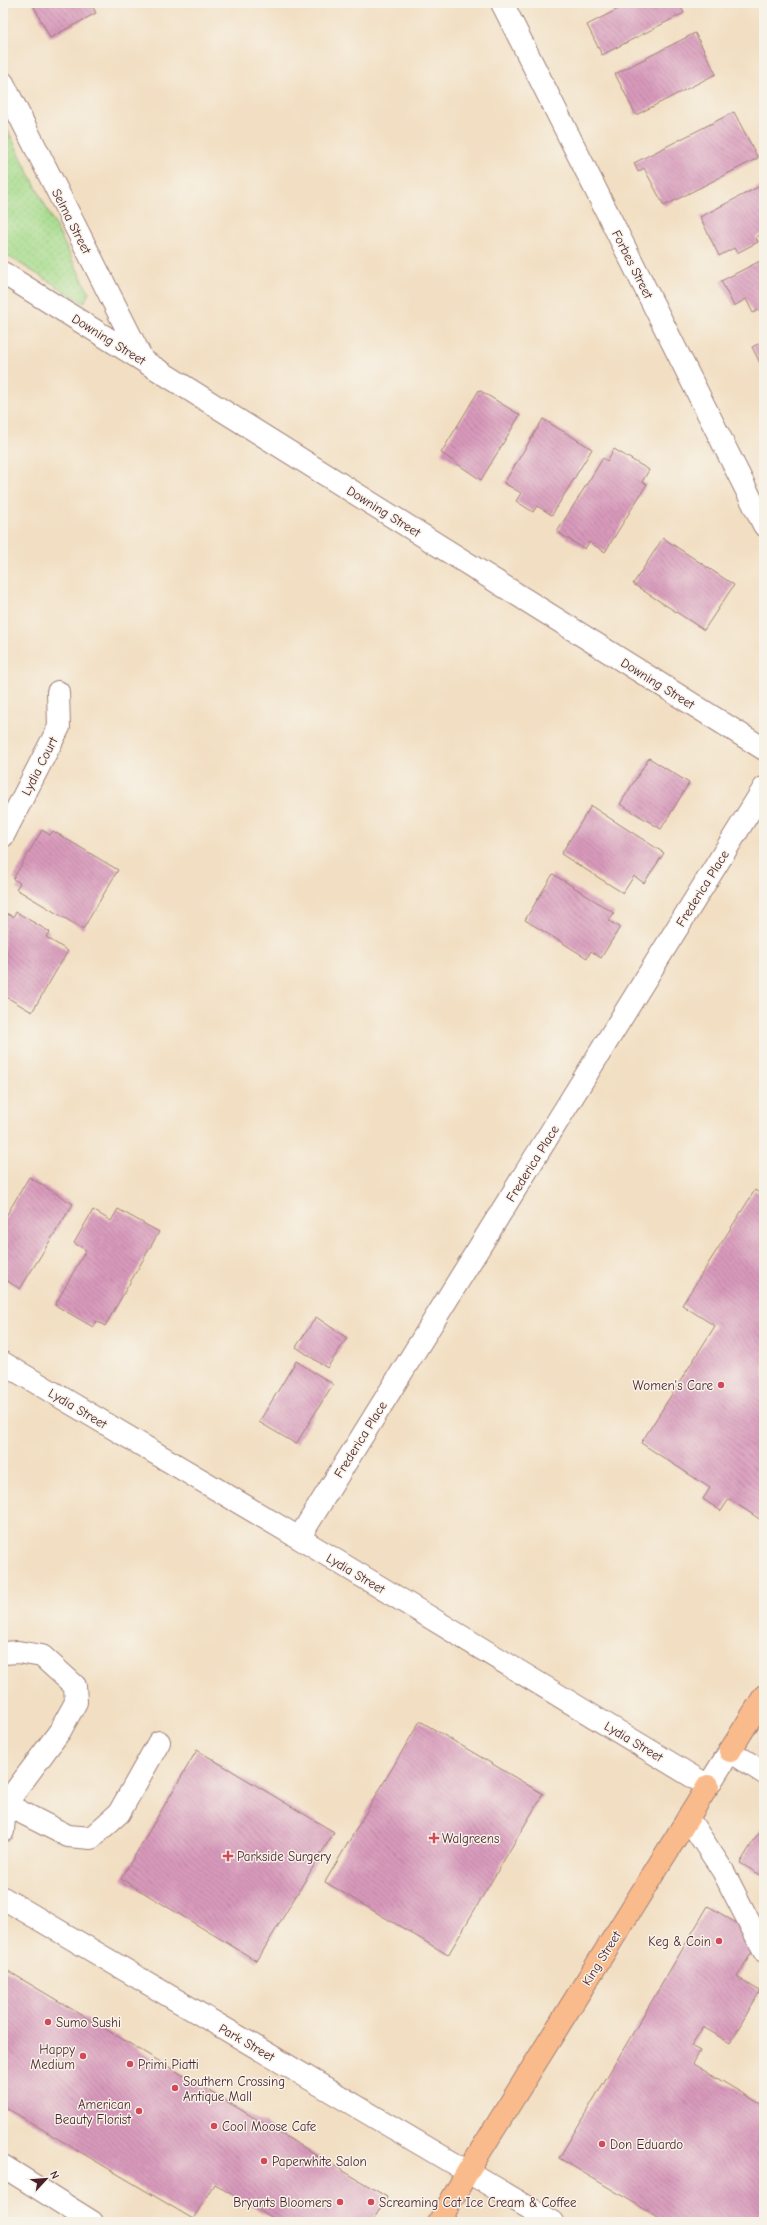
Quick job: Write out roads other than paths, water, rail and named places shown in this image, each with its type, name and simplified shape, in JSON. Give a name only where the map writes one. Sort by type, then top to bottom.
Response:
[{"type":"main road","name":"King Street","points":[[730,1751],[764,1696]]},
{"type":"main road","name":"King Street","points":[[439,2222],[468,2171],[708,1786]]},
{"type":"street","name":"Forbes Street","points":[[502,3],[764,526]]},
{"type":"street","name":"Selma Street","points":[[3,83],[142,359]]},
{"type":"street","name":"Downing Street","points":[[3,273],[764,750]]},
{"type":"street","name":"Lydia Court","points":[[3,836],[59,727],[58,692]]},
{"type":"street","name":"Frederica Place","points":[[299,1538],[764,788]]},
{"type":"street","name":"Lydia Street","points":[[3,1363],[299,1538],[708,1786]]},
{"type":"street","points":[[3,1653],[18,1652],[42,1656],[75,1686],[76,1702],[60,1731],[4,1804],[3,1831]]},
{"type":"street","points":[[4,1804],[68,1836],[91,1838],[119,1813],[159,1742]]},
{"type":"street","name":"King Street","points":[[708,1786],[730,1751]]},
{"type":"street","points":[[730,1751],[764,1773]]},
{"type":"street","points":[[688,1818],[723,1870],[764,1951]]},
{"type":"street","name":"Park Street","points":[[3,1898],[553,2222]]},
{"type":"street","points":[[3,2166],[92,2222]]},
{"type":"place","name":"Women's Care","points":[[721,1385]]},
{"type":"place","name":"Walgreens","points":[[434,1838]]},
{"type":"place","name":"Parkside Surgery","points":[[228,1856]]},
{"type":"place","name":"Keg & Coin","points":[[719,1941]]},
{"type":"place","name":"Sumo Sushi","points":[[48,2022]]},
{"type":"place","name":"Happy Medium","points":[[83,2056]]},
{"type":"place","name":"Primi Piatti","points":[[130,2064]]},
{"type":"place","name":"Southern Crossing Antique Mall","points":[[175,2088]]},
{"type":"place","name":"American Beauty Florist","points":[[139,2111]]},
{"type":"place","name":"Cool Moose Cafe","points":[[214,2126]]},
{"type":"place","name":"Don Eduardo","points":[[602,2144]]},
{"type":"place","name":"Paperwhite Salon","points":[[264,2161]]},
{"type":"place","name":"Bryants Bloomers","points":[[340,2202]]},
{"type":"place","name":"Screaming Cat Ice Cream & Coffee","points":[[371,2202]]}]
